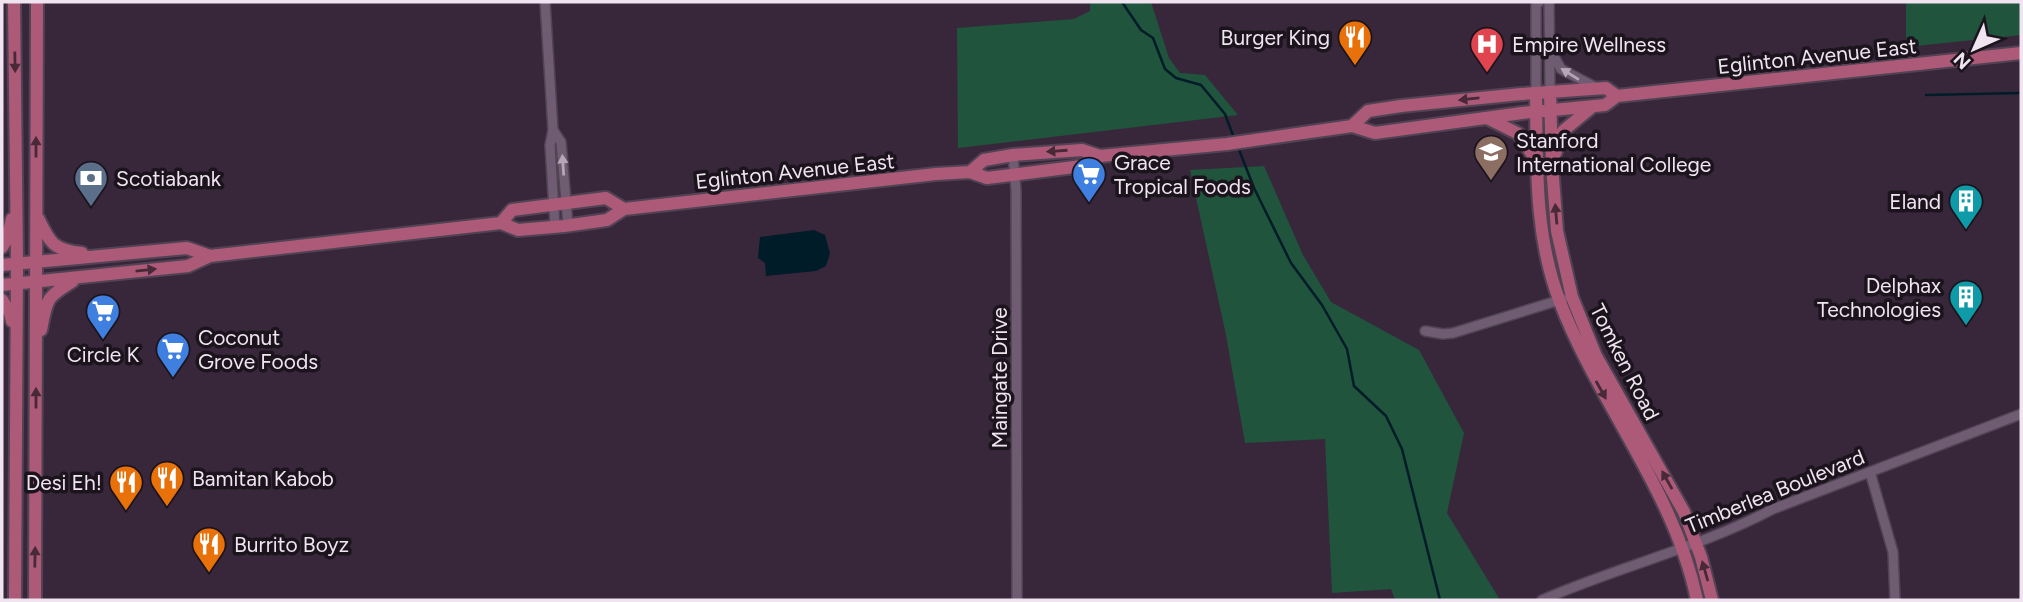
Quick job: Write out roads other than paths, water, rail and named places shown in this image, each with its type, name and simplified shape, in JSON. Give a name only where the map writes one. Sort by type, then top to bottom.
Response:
[{"type":"main road","points":[[14,2],[17,198],[15,600]]},
{"type":"main road","points":[[35,600],[37,2]]},
{"type":"main road","name":"Eglinton Avenue East","points":[[2,285],[188,266],[210,256],[500,223],[518,230],[561,226],[607,220],[624,209],[970,172],[987,178],[1082,166],[1100,156],[1227,144],[1352,126],[1375,133],[1593,107],[1605,105],[1617,96],[2021,53]]},
{"type":"main road","name":"Eglinton Avenue East","points":[[1352,126],[1368,111],[1606,88],[1617,96]]},
{"type":"main road","name":"Tomken Road","points":[[1543,92],[1536,161],[1540,222],[1548,264],[1596,356],[1672,487],[1696,541],[1712,600]]},
{"type":"main road","points":[[1552,164],[1563,131],[1593,107]]},
{"type":"main road","name":"Tomken Road","points":[[1543,111],[1552,164],[1565,299],[1591,372],[1654,481],[1682,547],[1697,600]]},
{"type":"main road","points":[[1487,118],[1519,134],[1536,161]]},
{"type":"main road","name":"Eglinton Avenue East","points":[[970,172],[984,160],[1013,155],[1082,149],[1100,156]]},
{"type":"main road","points":[[2,247],[7,239],[17,198]]},
{"type":"main road","name":"Eglinton Avenue East","points":[[500,223],[512,209],[560,203],[606,198],[624,209]]},
{"type":"main road","points":[[36,215],[47,237],[58,248],[100,255]]},
{"type":"main road","name":"Eglinton Avenue East","points":[[2,265],[187,248],[210,256]]},
{"type":"main road","points":[[36,354],[46,303],[59,289],[80,277]]},
{"type":"main road","points":[[2,300],[10,313],[15,336]]},
{"type":"main road","points":[[15,443],[36,443]]},
{"type":"street","points":[[545,2],[553,130],[561,142],[561,226]]},
{"type":"street","name":"Tomken Road","points":[[1539,2],[1536,5],[1543,92]]},
{"type":"street","name":"Tomken Road","points":[[1543,92],[1551,50],[1549,2]]},
{"type":"street","points":[[1551,50],[1561,68],[1599,89]]},
{"type":"street","name":"Maingate Drive","points":[[1013,155],[1017,600]]},
{"type":"street","points":[[1425,331],[1454,333],[1565,299]]},
{"type":"street","name":"Timberlea Boulevard","points":[[1542,600],[2021,414]]},
{"type":"street","points":[[1870,472],[1893,552],[1895,600]]},
{"type":"water","points":[[814,230],[825,235],[830,253],[826,266],[816,271],[766,276],[765,263],[758,258],[760,237]]},
{"type":"waterway","points":[[1122,2],[1141,30],[1153,38],[1165,69],[1176,78],[1201,85],[1225,114],[1234,138]]},
{"type":"waterway","points":[[1926,95],[2021,93]]},
{"type":"waterway","points":[[1238,147],[1254,188],[1291,263],[1322,305],[1347,349],[1354,386],[1386,416],[1402,449],[1440,600]]},
{"type":"place","name":"Burger King","points":[[1355,67]]},
{"type":"place","name":"Empire Wellness","points":[[1487,74]]},
{"type":"place","name":"Stanford International College","points":[[1491,182]]},
{"type":"place","name":"Grace Tropical Foods","points":[[1089,204]]},
{"type":"place","name":"Scotiabank","points":[[91,208]]},
{"type":"place","name":"Eland","points":[[1966,231]]},
{"type":"place","name":"Delphax Technologies","points":[[1966,327]]},
{"type":"place","name":"Circle K","points":[[103,341]]},
{"type":"place","name":"Coconut Grove Foods","points":[[173,379]]},
{"type":"place","name":"Bamitan Kabob","points":[[167,508]]},
{"type":"place","name":"Desi Eh!","points":[[126,512]]},
{"type":"place","name":"Burrito Boyz","points":[[209,574]]}]
